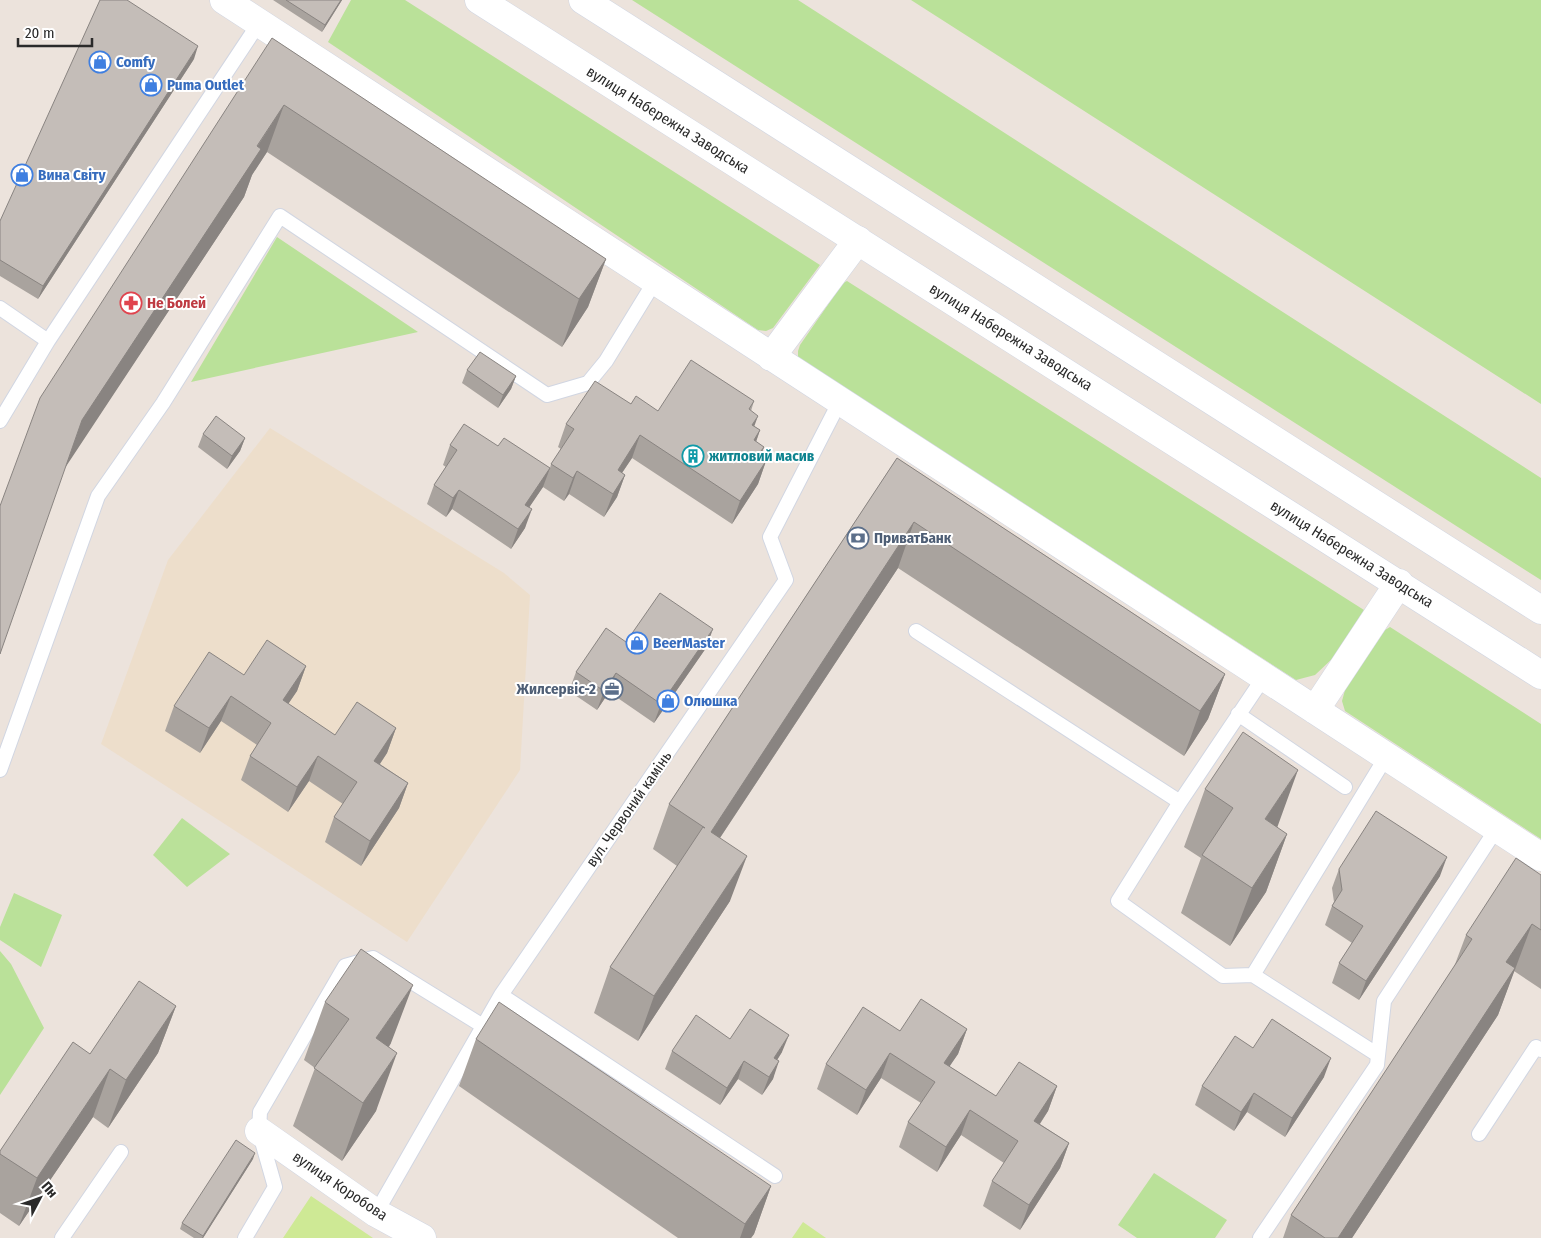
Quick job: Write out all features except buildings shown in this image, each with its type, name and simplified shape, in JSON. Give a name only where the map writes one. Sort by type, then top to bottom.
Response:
[{"type":"main road","points":[[224,0],[1541,857]]},
{"type":"main road","name":"вулиця Набережна Заводська","points":[[479,0],[1541,675]]},
{"type":"main road","points":[[583,0],[1541,610]]},
{"type":"main road","points":[[771,356],[858,240]]},
{"type":"main road","points":[[1315,710],[1399,583]]},
{"type":"main road","name":"вулиця Коробова","points":[[259,1131],[376,1213],[422,1238]]},
{"type":"lane","points":[[0,421],[48,341],[259,24]]},
{"type":"lane","points":[[0,770],[98,496],[163,403],[280,216],[547,395],[588,383],[606,361],[655,281]]},
{"type":"lane","points":[[0,308],[48,341]]},
{"type":"lane","name":"вул. Червоний камінь","points":[[376,1213],[500,995],[786,580],[770,537],[840,401]]},
{"type":"lane","points":[[916,631],[1180,802]]},
{"type":"lane","points":[[1264,677],[1180,802],[1118,901],[1224,976],[1253,975],[1378,1055]]},
{"type":"lane","points":[[1238,714],[1345,787]]},
{"type":"lane","points":[[1253,975],[1386,757]]},
{"type":"lane","points":[[1260,1238],[1377,1065],[1384,1001],[1497,828]]},
{"type":"lane","points":[[245,1238],[275,1187],[259,1131],[260,1112],[344,966],[373,958],[483,1026]]},
{"type":"lane","points":[[500,995],[775,1176]]},
{"type":"lane","points":[[1479,1134],[1536,1047],[1541,1050]]},
{"type":"lane","points":[[62,1238],[121,1152]]},
{"type":"shaded area","points":[[270,428],[504,573],[530,595],[520,770],[407,942],[101,744],[168,560]]},
{"type":"green space","points":[[351,0],[405,0],[820,265],[773,328],[766,331],[758,330],[328,42]]},
{"type":"green space","points":[[632,0],[798,0],[1541,478],[1541,580]]},
{"type":"green space","points":[[911,0],[1541,0],[1541,404]]},
{"type":"green space","points":[[277,237],[418,332],[191,382]]},
{"type":"green space","points":[[847,281],[1364,610],[1333,658],[1315,675],[1296,680],[798,357],[800,345],[843,283]]},
{"type":"green space","points":[[1390,627],[1541,724],[1541,839],[1345,711],[1342,701],[1345,690],[1385,630]]},
{"type":"green space","points":[[182,818],[230,854],[187,887],[153,855]]},
{"type":"green space","points":[[14,893],[62,915],[41,967],[0,940],[0,927]]},
{"type":"green space","points":[[0,951],[11,964],[44,1028],[0,1095]]},
{"type":"green space","points":[[1154,1173],[1227,1220],[1215,1238],[1137,1238],[1118,1225]]},
{"type":"green space","points":[[311,1196],[373,1238],[283,1238]]},
{"type":"green space","points":[[803,1222],[826,1238],[792,1238]]},
{"type":"place","name":"Comfy","points":[[100,62]]},
{"type":"place","name":"Puma Outlet","points":[[151,85]]},
{"type":"place","name":"Вина Світу","points":[[22,175]]},
{"type":"place","name":"Не Болей","points":[[131,303]]},
{"type":"place","name":"житловий масив","points":[[693,456]]},
{"type":"place","name":"ПриватБанк","points":[[858,538]]},
{"type":"place","name":"BeerMaster","points":[[637,643]]},
{"type":"place","name":"Жилсервіс-2","points":[[612,689]]},
{"type":"place","name":"Олюшка","points":[[668,701]]}]
